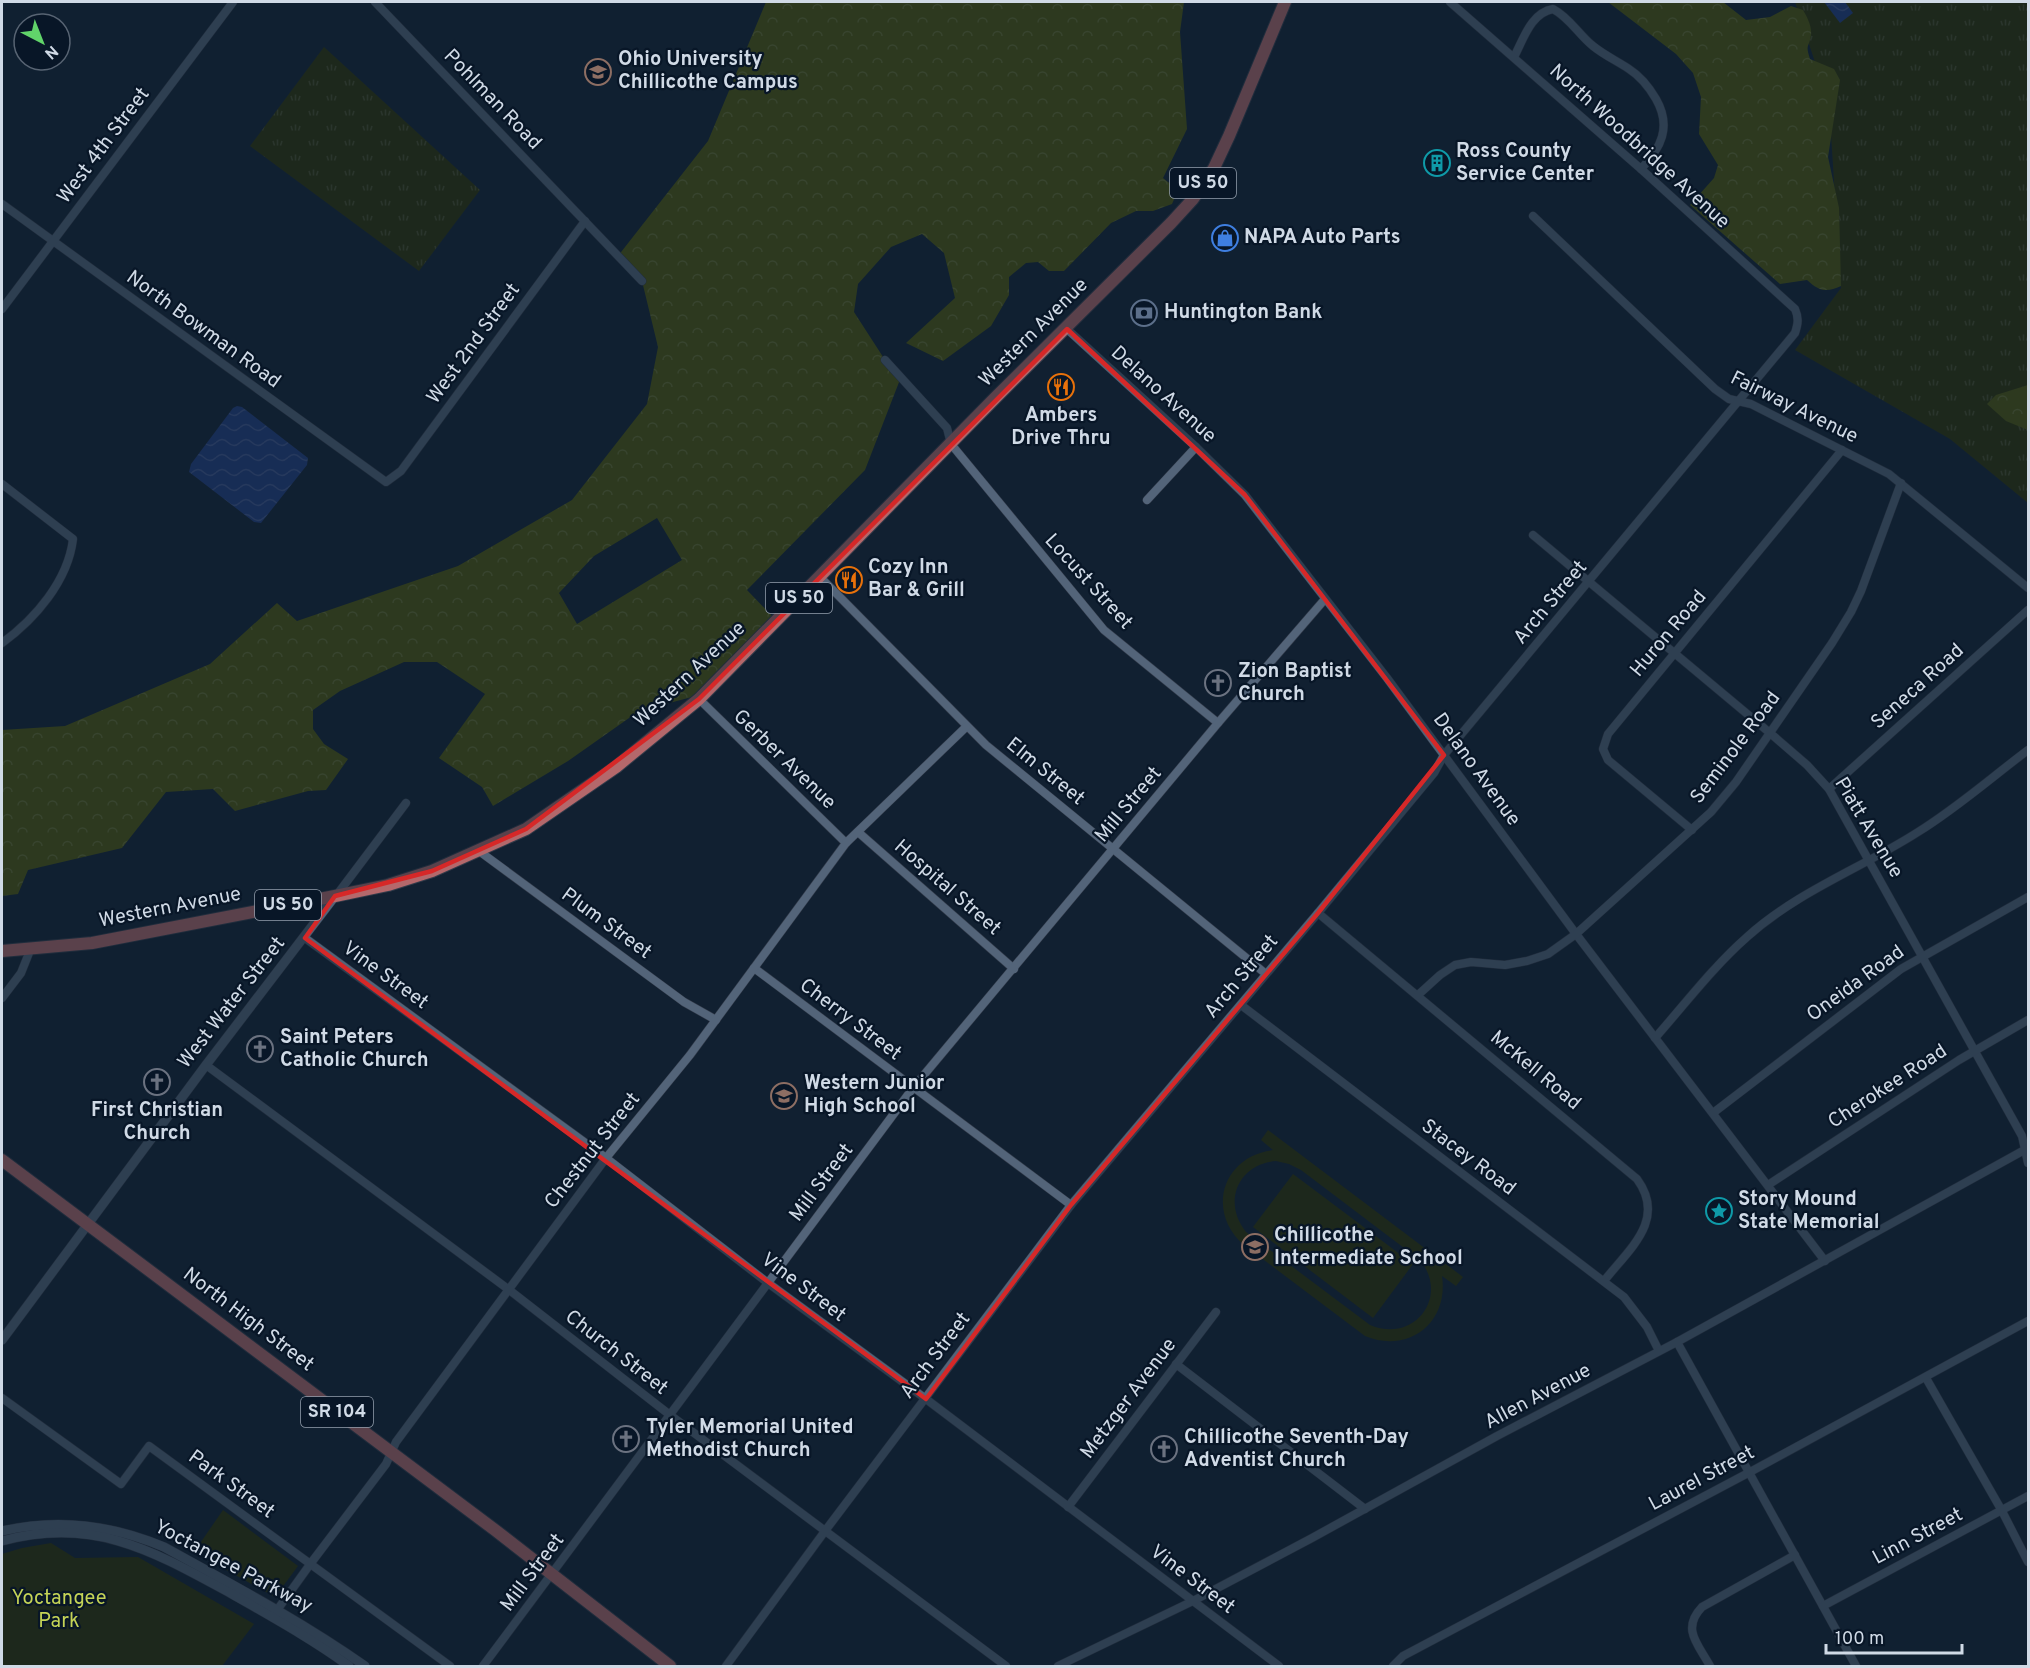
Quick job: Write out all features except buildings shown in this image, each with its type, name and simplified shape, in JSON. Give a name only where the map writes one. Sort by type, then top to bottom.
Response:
[{"type":"main road","name":"Western Avenue","points":[[2,951],[92,943],[388,885],[432,871],[526,829],[616,767],[699,699],[995,398],[1171,224],[1193,199],[1214,168],[1229,136],[1285,2]]},
{"type":"main road","name":"North High Street","points":[[2,1160],[391,1452],[670,1666]]},
{"type":"street","name":"West 4th Street","points":[[2,309],[233,2]]},
{"type":"street","name":"Pohlman Road","points":[[375,2],[585,221]]},
{"type":"street","name":"North Woodbridge Avenue","points":[[1450,2],[1641,169],[1795,309],[1798,323]]},
{"type":"street","points":[[1514,57],[1534,19],[1544,11],[1553,9],[1563,14],[1581,36],[1596,49],[1631,70],[1650,88],[1665,121],[1662,141],[1652,158],[1641,169]]},
{"type":"street","name":"North Bowman Road","points":[[2,204],[386,482]]},
{"type":"street","name":"Fairway Avenue","points":[[1533,216],[1715,389],[1729,399],[1751,404],[1877,467],[1901,483],[2028,588]]},
{"type":"street","points":[[585,221],[642,281]]},
{"type":"street","name":"West 2nd Street","points":[[386,482],[401,471],[585,221]]},
{"type":"street","name":"Arch Street","points":[[726,1666],[1071,1205],[1318,914],[1434,773],[1444,755],[1790,341],[1796,333],[1798,323]]},
{"type":"street","name":"Delano Avenue","points":[[1067,329],[1245,495],[1825,1261]]},
{"type":"street","name":"Locust Street","points":[[885,360],[947,428],[951,444],[1104,630],[1218,723]]},
{"type":"street","points":[[1147,500],[1196,447]]},
{"type":"street","name":"Huron Road","points":[[1692,830],[1608,760],[1603,749],[1608,734],[1842,450]]},
{"type":"street","name":"Seminole Road","points":[[1418,995],[1455,965],[1471,962],[1505,965],[1548,954],[1576,934],[1692,830],[1723,799],[1832,643],[1851,612],[1901,483]]},
{"type":"street","points":[[2,484],[74,539],[69,562],[48,596],[26,625],[2,644]]},
{"type":"street","name":"Piatt Avenue","points":[[1533,535],[1770,733],[1807,765],[1829,789],[2022,1136],[2027,1149],[2028,1162]]},
{"type":"street","name":"Elm Street","points":[[820,577],[966,727],[1266,974]]},
{"type":"street","name":"Mill Street","points":[[483,1666],[553,1575],[913,1088],[1218,723],[1325,599]]},
{"type":"street","name":"Seneca Road","points":[[1829,789],[2028,610]]},
{"type":"street","name":"Gerber Avenue","points":[[699,699],[846,843]]},
{"type":"street","name":"Chestnut Street","points":[[275,1614],[386,1464],[396,1442],[508,1289],[606,1158],[690,1055],[846,843],[966,727]]},
{"type":"street","points":[[1656,1038],[1721,963],[1748,936],[1799,898],[1918,832],[2028,750]]},
{"type":"street","name":"West Water Street","points":[[2,1340],[86,1224],[406,803]]},
{"type":"street","name":"Hospital Street","points":[[858,832],[1014,969]]},
{"type":"street","name":"Plum Street","points":[[479,851],[684,1002],[716,1020]]},
{"type":"street","name":"Oneida Road","points":[[1713,1113],[1901,969],[2028,897]]},
{"type":"street","name":"McKell Road","points":[[1318,914],[1629,1172],[1646,1190],[1649,1203],[1649,1217],[1646,1224],[1604,1281]]},
{"type":"street","name":"Vine Street","points":[[305,938],[606,1158],[768,1283],[1280,1666]]},
{"type":"street","points":[[2,998],[21,973],[31,948]]},
{"type":"street","name":"Cherry Street","points":[[754,968],[1071,1205]]},
{"type":"street","name":"Stacey Road","points":[[1240,1005],[1624,1297],[1636,1312],[1659,1351]]},
{"type":"street","name":"Cherokee Road","points":[[1768,1185],[1975,1051],[2028,1020]]},
{"type":"street","name":"Church Street","points":[[206,1065],[508,1289],[670,1415],[1006,1666]]},
{"type":"street","name":"Allen Avenue","points":[[1058,1666],[1193,1600],[1365,1509],[1497,1436],[1677,1342],[2027,1149]]},
{"type":"street","name":"Metzger Avenue","points":[[1068,1507],[1216,1312]]},
{"type":"street","name":"Laurel Street","points":[[1393,1666],[1403,1656],[2028,1322]]},
{"type":"street","points":[[1677,1342],[1856,1666]]},
{"type":"street","points":[[1176,1364],[1365,1509]]},
{"type":"street","points":[[1926,1378],[2002,1511],[2028,1562]]},
{"type":"street","name":"Park Street","points":[[2,1398],[121,1485],[149,1446],[450,1666]]},
{"type":"street","name":"Linn Street","points":[[1823,1606],[2028,1496]]},
{"type":"street","name":"Yoctangee Parkway","points":[[2,1531],[60,1524],[116,1530],[164,1547],[275,1614],[349,1666]]},
{"type":"street","name":"Yoctangee Parkway","points":[[2,1541],[36,1534],[66,1533],[93,1535],[139,1547],[170,1560],[320,1635],[365,1666]]},
{"type":"street","points":[[1710,1666],[1690,1625],[1695,1615],[1702,1607],[1795,1555]]},
{"type":"highlighted area","points":[[1067,329],[1245,495],[1444,755],[1318,913],[1071,1205],[926,1399],[305,938],[335,896],[432,871],[526,829],[699,699]]},
{"type":"green space","points":[[766,2],[1184,2],[1180,32],[1187,129],[1163,178],[1178,190],[1172,204],[1153,211],[1136,211],[1111,223],[1064,271],[1049,271],[1038,262],[1026,263],[1009,277],[1009,295],[991,326],[943,361],[906,343],[955,298],[944,253],[922,234],[891,247],[858,284],[854,312],[885,360],[901,377],[865,470],[747,590],[773,617],[692,697],[639,711],[568,761],[493,806],[482,787],[439,758],[485,694],[437,662],[404,662],[340,691],[313,710],[313,729],[324,744],[348,759],[326,790],[308,791],[235,811],[213,789],[166,792],[122,848],[28,870],[18,894],[2,896],[2,730],[65,726],[210,664],[277,603],[297,621],[458,566],[572,500],[647,404],[658,347],[642,281],[618,256],[708,141]],"holes":[[[657,518],[682,560],[577,624],[559,593],[594,556]]]},
{"type":"green space","points":[[1608,2],[1723,2],[1746,20],[1770,17],[1791,6],[1803,10],[1811,28],[1808,48],[1810,59],[1834,69],[1840,80],[1828,157],[1839,208],[1841,286],[1823,290],[1807,280],[1780,284],[1690,205],[1714,178],[1718,165],[1699,134],[1701,97],[1693,73],[1676,54]]},
{"type":"green space","points":[[1795,2],[2028,2],[2028,503],[1950,439],[1795,350],[1841,288],[1829,104]]},
{"type":"green space","points":[[324,47],[480,190],[419,271],[250,146]]},
{"type":"green space","points":[[2028,385],[2028,430],[2006,421],[1987,404],[1996,395]]},
{"type":"green space","points":[[1268,1130],[1463,1277],[1456,1286],[1442,1276],[1439,1308],[1422,1330],[1396,1341],[1381,1341],[1365,1336],[1244,1245],[1232,1231],[1225,1217],[1223,1202],[1225,1187],[1232,1174],[1242,1163],[1256,1154],[1273,1150],[1261,1140]],"holes":[[[1276,1161],[1301,1170],[1420,1260],[1428,1274],[1431,1288],[1429,1302],[1423,1314],[1413,1323],[1401,1328],[1386,1329],[1370,1325],[1246,1232],[1235,1209],[1235,1197],[1243,1177],[1252,1169],[1263,1164]]]},
{"type":"green space","points":[[1293,1174],[1413,1264],[1373,1318],[1253,1227]]},
{"type":"green space","points":[[223,1510],[298,1566],[275,1597],[194,1552]]},
{"type":"green space","name":"Yoctangee Park","points":[[51,1543],[75,1558],[138,1557],[254,1624],[222,1666],[2,1666],[2,1554]]},
{"type":"water","points":[[1824,2],[1845,2],[1853,13],[1840,23]]},
{"type":"water","points":[[242,407],[308,458],[307,465],[261,523],[254,522],[189,472],[191,464],[233,408]]},
{"type":"place","name":"Ohio University Chillicothe Campus","points":[[598,72]]},
{"type":"place","name":"Ross County Service Center","points":[[1437,163]]},
{"type":"place","name":"NAPA Auto Parts","points":[[1225,238]]},
{"type":"place","name":"Huntington Bank","points":[[1144,313]]},
{"type":"place","name":"Ambers Drive Thru","points":[[1061,387]]},
{"type":"place","name":"Cozy Inn Bar & Grill","points":[[849,580]]},
{"type":"place","name":"Zion Baptist Church","points":[[1218,683]]},
{"type":"place","name":"Saint Peters Catholic Church","points":[[260,1049]]},
{"type":"place","name":"First Christian Church","points":[[157,1082]]},
{"type":"place","name":"Western Junior High School","points":[[784,1096]]},
{"type":"place","name":"Story Mound State Memorial","points":[[1719,1211]]},
{"type":"place","name":"Chillicothe Intermediate School","points":[[1255,1247]]},
{"type":"place","name":"Tyler Memorial United Methodist Church","points":[[626,1439]]},
{"type":"place","name":"Chillicothe Seventh-Day Adventist Church","points":[[1164,1449]]}]
